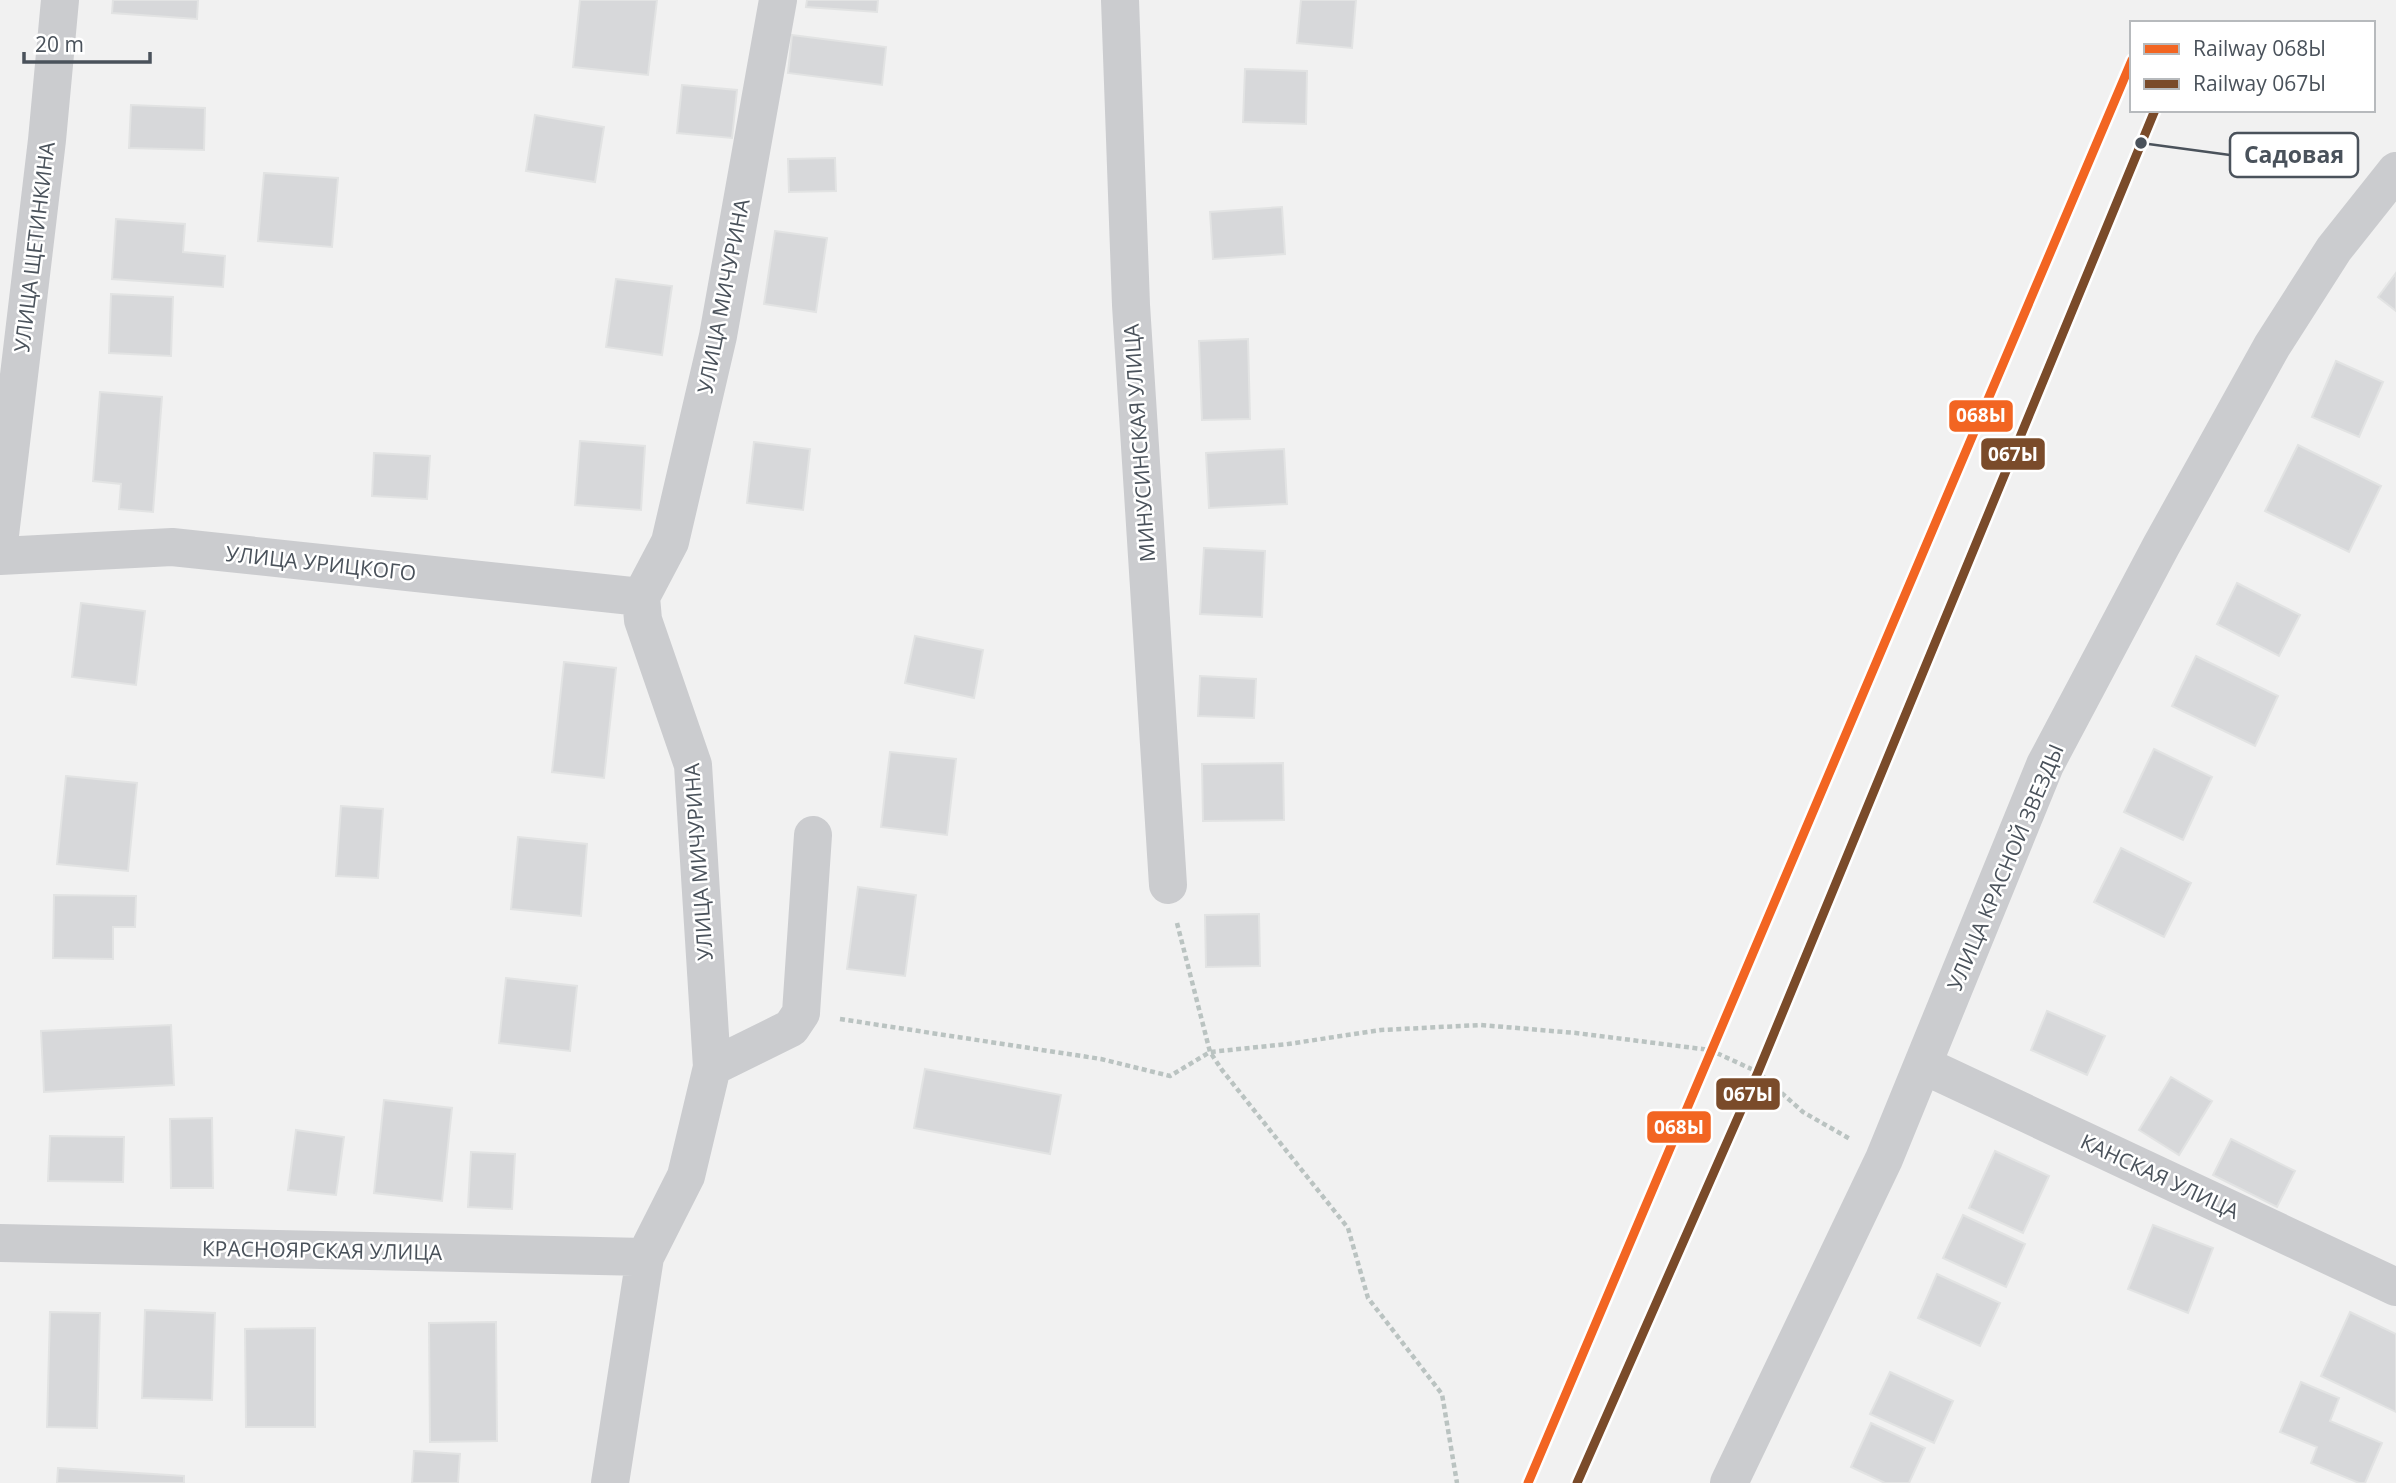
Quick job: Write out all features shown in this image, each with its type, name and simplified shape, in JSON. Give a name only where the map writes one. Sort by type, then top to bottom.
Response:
[{"type":"street","name":"УЛИЦА ЩЕТИНКИНА","points":[[0,535],[47,140],[60,0]]},
{"type":"street","name":"УЛИЦА МИЧУРИНА","points":[[610,1483],[645,1257],[686,1177],[712,1067],[693,765],[643,620],[641,597],[670,542],[718,336],[778,0]]},
{"type":"street","name":"МИНУСИНСКАЯ УЛИЦА","points":[[1120,0],[1131,305],[1168,885]]},
{"type":"street","name":"УЛИЦА КРАСНОЙ ЗВЕЗДЫ","points":[[1729,1483],[1884,1159],[2045,765],[2161,546],[2272,346],[2334,249],[2396,171]]},
{"type":"street","name":"УЛИЦА УРИЦКОГО","points":[[0,556],[172,547],[641,597]]},
{"type":"street","points":[[712,1067],[791,1028],[801,1013],[813,835]]},
{"type":"street","name":"КАНСКАЯ УЛИЦА","points":[[1923,1065],[2396,1287]]},
{"type":"street","name":"КРАСНОЯРСКАЯ УЛИЦА","points":[[0,1243],[645,1257]]},
{"type":"path","points":[[1168,885],[1210,1052],[1348,1228],[1367,1298],[1442,1394],[1457,1483]]},
{"type":"path","points":[[801,1013],[1101,1059],[1170,1076],[1210,1052],[1381,1030],[1481,1025],[1576,1033],[1710,1050],[1758,1072],[1803,1112],[1884,1159]]},
{"type":"building","points":[[113,0],[198,0],[197,19],[112,13]]},
{"type":"building","points":[[580,0],[657,0],[648,75],[573,67]]},
{"type":"building","points":[[807,0],[878,0],[877,12],[806,7]]},
{"type":"building","points":[[1301,0],[1356,0],[1352,48],[1297,43]]},
{"type":"building","points":[[792,35],[886,47],[882,85],[788,73]]},
{"type":"building","points":[[1245,69],[1307,71],[1306,124],[1243,122]]},
{"type":"building","points":[[682,85],[737,90],[732,138],[677,133]]},
{"type":"building","points":[[131,105],[205,108],[204,150],[129,148]]},
{"type":"building","points":[[535,115],[604,127],[595,182],[526,171]]},
{"type":"building","points":[[835,158],[836,191],[789,192],[788,159]]},
{"type":"building","points":[[264,173],[338,178],[332,247],[258,241]]},
{"type":"building","points":[[1282,207],[1285,254],[1213,259],[1210,212]]},
{"type":"building","points":[[116,219],[185,224],[183,252],[225,256],[223,287],[112,279]]},
{"type":"building","points":[[775,231],[827,238],[816,312],[764,304]]},
{"type":"building","points":[[2396,273],[2396,311],[2378,297]]},
{"type":"building","points":[[616,279],[672,286],[662,355],[606,347]]},
{"type":"building","points":[[111,294],[173,297],[171,356],[109,353]]},
{"type":"building","points":[[1248,339],[1250,419],[1202,420],[1199,341]]},
{"type":"building","points":[[2336,361],[2383,382],[2359,437],[2312,417]]},
{"type":"building","points":[[100,392],[162,397],[153,512],[119,509],[121,484],[93,481]]},
{"type":"building","points":[[580,441],[645,446],[641,510],[575,505]]},
{"type":"building","points":[[754,442],[810,449],[803,510],[747,503]]},
{"type":"building","points":[[2298,445],[2381,486],[2349,552],[2265,511]]},
{"type":"building","points":[[1284,449],[1287,504],[1209,508],[1206,453]]},
{"type":"building","points":[[374,453],[430,456],[427,499],[372,496]]},
{"type":"building","points":[[1204,548],[1265,551],[1262,617],[1200,614]]},
{"type":"building","points":[[2237,583],[2300,615],[2279,656],[2217,624]]},
{"type":"building","points":[[81,603],[145,611],[136,685],[72,677]]},
{"type":"building","points":[[915,636],[983,650],[974,698],[905,683]]},
{"type":"building","points":[[2196,656],[2278,696],[2255,746],[2172,706]]},
{"type":"building","points":[[564,662],[616,668],[604,778],[552,772]]},
{"type":"building","points":[[1200,676],[1256,679],[1254,718],[1198,716]]},
{"type":"building","points":[[2154,749],[2212,777],[2183,840],[2124,812]]},
{"type":"building","points":[[890,752],[956,759],[947,835],[881,827]]},
{"type":"building","points":[[1283,763],[1284,820],[1203,821],[1202,764]]},
{"type":"building","points":[[66,776],[137,783],[128,871],[57,864]]},
{"type":"building","points":[[341,806],[383,809],[378,878],[336,876]]},
{"type":"building","points":[[518,837],[587,844],[581,916],[511,909]]},
{"type":"building","points":[[2121,848],[2191,883],[2164,937],[2094,902]]},
{"type":"building","points":[[858,887],[916,895],[905,976],[847,969]]},
{"type":"building","points":[[54,895],[136,896],[135,927],[113,927],[113,959],[53,958]]},
{"type":"building","points":[[1259,914],[1260,966],[1206,967],[1205,915]]},
{"type":"building","points":[[506,978],[577,986],[570,1051],[499,1043]]},
{"type":"building","points":[[2047,1011],[2105,1036],[2087,1075],[2031,1050]]},
{"type":"building","points":[[171,1025],[174,1085],[44,1092],[41,1031]]},
{"type":"building","points":[[925,1069],[1061,1095],[1050,1154],[914,1128]]},
{"type":"building","points":[[2171,1077],[2212,1101],[2179,1155],[2139,1130]]},
{"type":"building","points":[[384,1100],[452,1108],[442,1201],[374,1193]]},
{"type":"building","points":[[212,1118],[213,1188],[171,1188],[170,1119]]},
{"type":"building","points":[[296,1130],[344,1137],[336,1195],[288,1190]]},
{"type":"building","points":[[50,1136],[124,1137],[123,1182],[48,1181]]},
{"type":"building","points":[[2231,1139],[2295,1171],[2277,1207],[2213,1175]]},
{"type":"building","points":[[1995,1151],[2049,1176],[2023,1233],[1969,1208]]},
{"type":"building","points":[[471,1152],[515,1154],[512,1209],[468,1207]]},
{"type":"building","points":[[1963,1215],[2025,1244],[2006,1287],[1943,1258]]},
{"type":"building","points":[[2153,1225],[2213,1248],[2188,1313],[2128,1289]]},
{"type":"building","points":[[1937,1274],[2000,1303],[1980,1346],[1918,1318]]},
{"type":"building","points":[[145,1310],[215,1313],[212,1400],[142,1398]]},
{"type":"building","points":[[50,1312],[100,1313],[97,1428],[47,1427]]},
{"type":"building","points":[[2350,1312],[2396,1334],[2396,1412],[2321,1376]]},
{"type":"building","points":[[496,1322],[497,1441],[430,1442],[429,1323]]},
{"type":"building","points":[[315,1328],[315,1427],[246,1427],[245,1329]]},
{"type":"building","points":[[1890,1372],[1953,1401],[1934,1443],[1870,1414]]},
{"type":"building","points":[[2301,1382],[2339,1398],[2330,1421],[2382,1443],[2365,1483],[2311,1463],[2317,1447],[2280,1432]]},
{"type":"building","points":[[1871,1423],[1925,1448],[1909,1483],[1885,1483],[1851,1467]]},
{"type":"building","points":[[414,1451],[460,1454],[458,1483],[412,1483]]},
{"type":"building","points":[[58,1468],[184,1476],[184,1483],[57,1483]]},
{"type":"rail line","name":"068Ы","points":[[1528,1483],[2130,65]]},
{"type":"rail line","name":"067Ы","points":[[1577,1483],[1758,1072],[2154,112]]},
{"type":"place","name":"Садовая","points":[[2141,143]]}]
